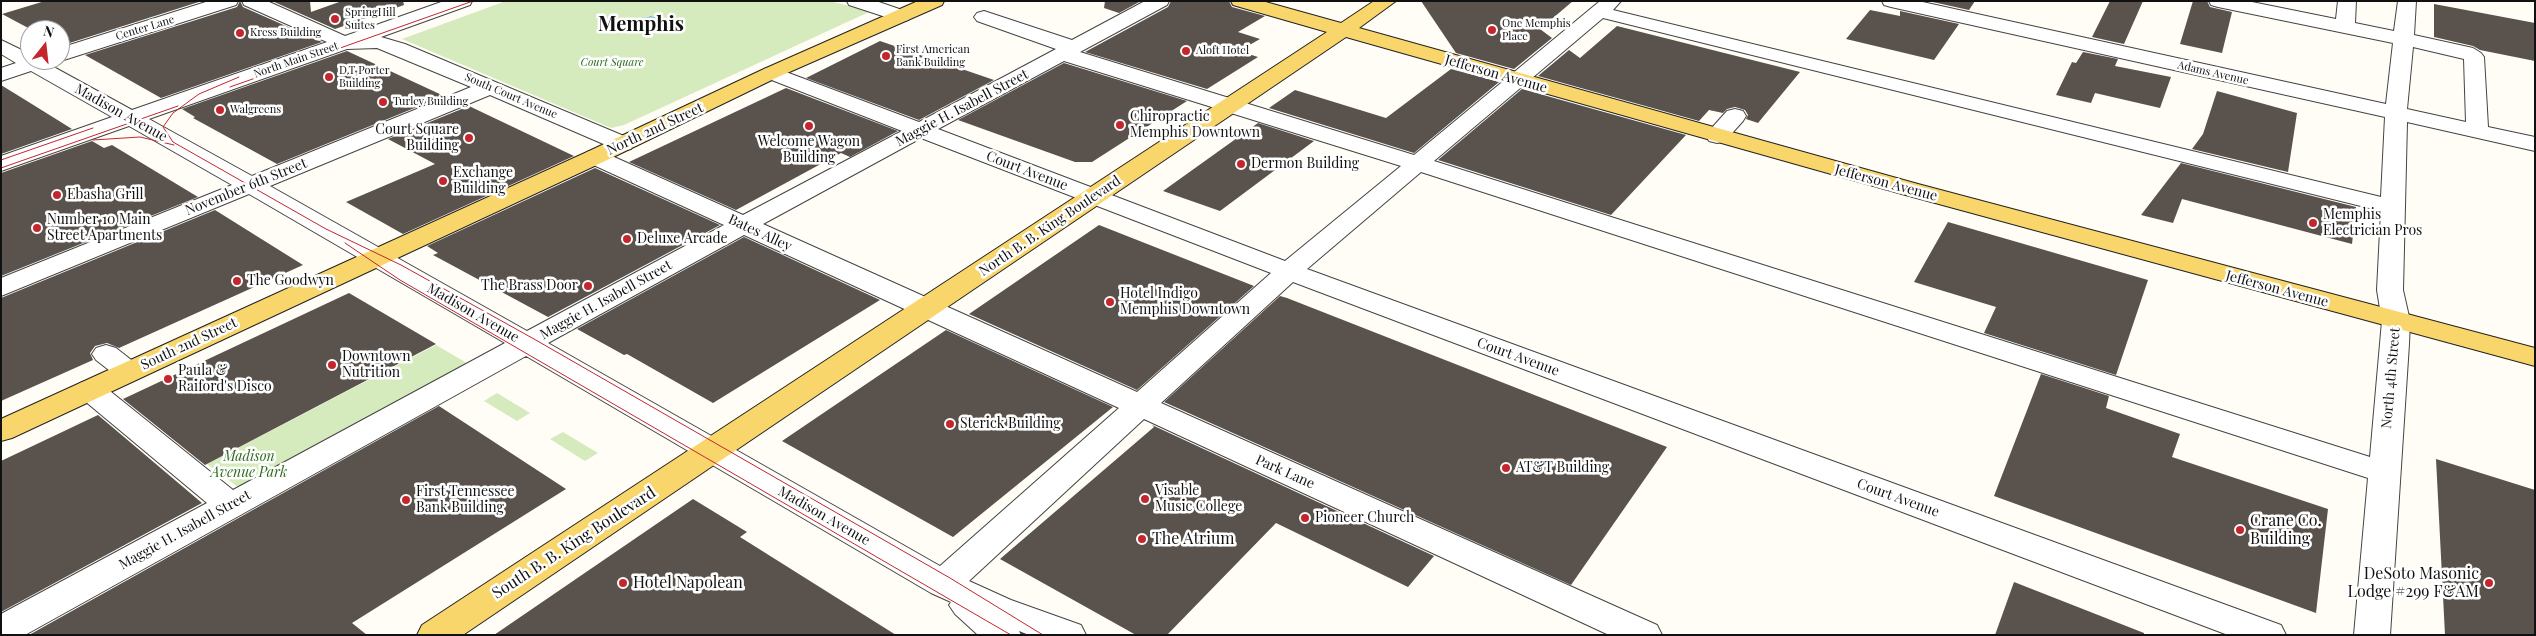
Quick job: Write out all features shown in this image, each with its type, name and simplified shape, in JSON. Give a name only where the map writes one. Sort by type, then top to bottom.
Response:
[{"type":"main road","name":"North 2nd Street","points":[[375,257],[623,144],[771,73],[935,1]]},
{"type":"main road","name":"Jefferson Avenue","points":[[1240,1],[1717,136],[2396,321],[2535,357]]},
{"type":"main road","name":"North B. B. King Boulevard","points":[[713,451],[1387,1]]},
{"type":"main road","name":"South 2nd Street","points":[[1,431],[375,257]]},
{"type":"main road","name":"South B. B. King Boulevard","points":[[435,635],[713,451]]},
{"type":"street","name":"Center Lane","points":[[70,51],[229,1]]},
{"type":"street","points":[[250,1],[345,42]]},
{"type":"street","name":"North Main Street","points":[[1,164],[463,1]]},
{"type":"street","points":[[856,1],[901,16]]},
{"type":"street","name":"Maggie H. Isabell Street","points":[[1,631],[1160,1]]},
{"type":"street","name":"Adams Avenue","points":[[1891,1],[2535,144]]},
{"type":"street","points":[[2218,1],[2287,8],[2345,27],[2450,48],[2474,57],[2477,131]]},
{"type":"street","points":[[2345,27],[2347,1]]},
{"type":"street","name":"North 4th Street","points":[[2372,635],[2396,321],[2390,290],[2396,113],[2408,1]]},
{"type":"street","points":[[943,584],[1289,271],[1606,6],[2393,207]]},
{"type":"street","points":[[984,17],[1069,51],[1230,106],[1419,164],[2383,472]]},
{"type":"street","name":"South Court Avenue","points":[[345,42],[378,42],[398,48],[623,144]]},
{"type":"street","name":"Madison Avenue","points":[[1,46],[20,54]]},
{"type":"street","points":[[1,75],[20,68]]},
{"type":"street","name":"Madison Avenue","points":[[50,70],[130,119],[375,257],[943,584],[998,609],[1068,635]]},
{"type":"street","name":"Court Avenue","points":[[771,73],[1289,271],[2268,635]]},
{"type":"street","name":"November 6th Street","points":[[1,288],[490,87]]},
{"type":"street","points":[[1717,136],[1734,116]]},
{"type":"street","name":"Bates Alley","points":[[595,157],[925,309]]},
{"type":"street","name":"Park Lane","points":[[925,309],[1644,635]]},
{"type":"street","points":[[106,354],[129,372]]},
{"type":"street","points":[[90,390],[230,505]]},
{"type":"street","name":"Madison Avenue","points":[[943,584],[1003,635]]},
{"type":"green space","name":"Court Square","points":[[506,1],[829,1],[869,12],[624,125],[611,128],[402,39]]},
{"type":"green space","name":"Madison Avenue Park","points":[[436,345],[472,366],[243,491],[207,464]]},
{"type":"green space","points":[[497,393],[530,413],[517,421],[484,401]]},
{"type":"green space","points":[[563,432],[598,453],[585,461],[550,439]]},
{"type":"water","points":[[651,17],[661,21],[659,25],[639,32],[625,29],[625,24],[633,20]]},
{"type":"building","points":[[45,1],[202,1],[70,43],[70,20],[20,20],[20,24],[2,14]]},
{"type":"building","points":[[240,1],[243,7],[322,42],[161,98],[85,55],[237,7]]},
{"type":"building","name":"SpringHill Suites","points":[[272,1],[310,1],[311,12],[342,1],[403,1],[404,5],[335,29]]},
{"type":"building","points":[[1105,1],[1141,1],[1119,13],[1104,8]]},
{"type":"building","name":"Aloft Hotel","points":[[1171,1],[1229,1],[1232,7],[1265,16],[1238,32],[1260,39],[1239,51],[1258,57],[1207,89],[1085,52],[1168,7]]},
{"type":"building","name":"One Memphis Place","points":[[1421,1],[1573,1],[1540,29],[1552,38],[1514,69],[1456,53]]},
{"type":"building","points":[[1928,1],[1975,1],[1969,10]]},
{"type":"building","points":[[2110,1],[2143,1],[2124,44],[2092,37]]},
{"type":"building","points":[[2193,1],[2207,1],[2210,7],[2232,12],[2222,53],[2180,44]]},
{"type":"building","points":[[2434,4],[2535,23],[2535,61],[2480,50],[2473,46],[2434,37]]},
{"type":"building","points":[[1870,10],[1900,16],[1900,11],[1959,24],[1934,60],[1846,39]]},
{"type":"building","points":[[1617,26],[1800,72],[1758,123],[1746,119],[1748,115],[1745,110],[1735,107],[1727,109],[1723,113],[1709,110],[1699,121],[1538,76],[1569,50],[1580,58]]},
{"type":"building","points":[[880,41],[994,80],[919,120],[806,78]]},
{"type":"building","points":[[347,51],[444,96],[277,164],[193,118],[195,117],[182,109]]},
{"type":"building","points":[[2083,52],[2118,59],[2115,66],[2171,77],[2160,108],[2095,93],[2091,103],[2056,95],[2072,62],[2076,63]]},
{"type":"building","points":[[1064,63],[1187,101],[1092,162],[1075,162],[958,120]]},
{"type":"building","points":[[1451,69],[1499,82],[1414,153],[1269,108],[1295,90],[1386,118]]},
{"type":"building","points":[[1,85],[27,101],[72,129],[1,154]]},
{"type":"building","points":[[786,88],[898,131],[850,157],[841,153],[736,210],[629,162]]},
{"type":"building","points":[[1522,89],[1686,135],[1611,215],[1438,160]]},
{"type":"building","points":[[2217,91],[2297,113],[2288,172],[2192,149],[2203,134]]},
{"type":"building","points":[[469,106],[574,156],[403,234],[346,202],[435,164],[388,139]]},
{"type":"building","name":"Dermon Building","points":[[1258,123],[1314,141],[1220,211],[1163,191]]},
{"type":"building","points":[[92,141],[104,148],[112,145],[198,197],[1,276],[1,173]]},
{"type":"building","name":"Memphis Electrician Pros","points":[[2181,163],[2356,207],[2352,244],[2182,199],[2173,223],[2141,215]]},
{"type":"building","points":[[595,168],[720,225],[548,317],[433,255],[438,253],[427,246]]},
{"type":"building","points":[[215,210],[303,265],[119,348],[107,343],[95,346],[90,353],[93,360],[1,401],[1,298]]},
{"type":"building","points":[[1948,222],[2148,280],[2116,375],[1984,333],[1996,307],[1914,282]]},
{"type":"building","name":"Hotel Indigo Memphis Downtown","points":[[1099,225],[1254,286],[1137,390],[969,314]]},
{"type":"building","points":[[744,237],[880,300],[713,403],[627,354],[624,355],[577,329]]},
{"type":"building","points":[[349,293],[436,344],[205,465],[123,399]]},
{"type":"building","points":[[1280,296],[1667,447],[1571,585],[1164,402]]},
{"type":"building","name":"Sterick Building","points":[[946,330],[1113,407],[953,537],[782,441]]},
{"type":"building","points":[[2041,374],[2109,396],[2106,408],[2180,434],[2172,457],[2328,509],[2316,613],[1994,496]]},
{"type":"building","name":"First Tennessee Bank Building","points":[[439,406],[566,489],[352,623],[367,635],[29,635]]},
{"type":"building","points":[[98,415],[202,503],[1,612],[1,461]]},
{"type":"building","name":"The Atrium","points":[[1152,425],[1434,556],[1408,587],[1276,523],[1167,635],[1136,635],[1000,559],[1154,427]]},
{"type":"building","name":"DeSoto Masonic Lodge #299 F&AM","points":[[2436,459],[2535,490],[2535,635],[2445,635]]},
{"type":"building","points":[[693,499],[747,532],[740,537],[896,635],[494,635]]},
{"type":"building","points":[[2014,582],[2144,633],[2144,635],[1995,635]]},
{"type":"tram line","points":[[230,87],[473,1]]},
{"type":"tram line","points":[[239,77],[199,94],[173,113],[163,127],[173,142],[326,229],[401,265],[534,339],[950,578],[1043,635]]},
{"type":"tram line","points":[[1,168],[178,106]]},
{"type":"tram line","points":[[1,160],[93,128]]},
{"type":"tram line","points":[[93,140],[140,137],[174,145]]},
{"type":"tram line","points":[[345,243],[400,280],[1011,635]]},
{"type":"place","name":"SpringHill Suites","points":[[335,19]]},
{"type":"place","name":"One Memphis Place","points":[[1492,30]]},
{"type":"place","name":"Kress Building","points":[[240,33]]},
{"type":"place","name":"Aloft Hotel","points":[[1186,51]]},
{"type":"place","name":"First American Bank Building","points":[[886,56]]},
{"type":"place","name":"D.T Porter Building","points":[[329,77]]},
{"type":"place","name":"Turley Building","points":[[383,102]]},
{"type":"place","name":"Walgreens","points":[[220,110]]},
{"type":"place","name":"Chiropractic Memphis Downtown","points":[[1120,125]]},
{"type":"place","name":"Welcome Wagon Building","points":[[809,126]]},
{"type":"place","name":"Court Square Building","points":[[469,138]]},
{"type":"place","name":"Dermon Building","points":[[1241,164]]},
{"type":"place","name":"Exchange Building","points":[[443,181]]},
{"type":"place","name":"Ebasha Grill","points":[[57,195]]},
{"type":"place","name":"Memphis Electrician Pros","points":[[2313,223]]},
{"type":"place","name":"Number 10 Main Street Apartments","points":[[37,228]]},
{"type":"place","name":"Deluxe Arcade","points":[[627,239]]},
{"type":"place","name":"The Goodwyn","points":[[237,281]]},
{"type":"place","name":"The Brass Door","points":[[588,286]]},
{"type":"place","name":"Hotel Indigo Memphis Downtown","points":[[1110,302]]},
{"type":"place","name":"Downtown Nutrition","points":[[332,365]]},
{"type":"place","name":"Paula & Raiford's Disco","points":[[168,379]]},
{"type":"place","name":"Sterick Building","points":[[950,424]]},
{"type":"place","name":"AT&T Building","points":[[1506,468]]},
{"type":"place","name":"Visable Music College","points":[[1145,499]]},
{"type":"place","name":"First Tennessee Bank Building","points":[[406,500]]},
{"type":"place","name":"Pioneer Church","points":[[1305,518]]},
{"type":"place","name":"Crane Co. Building","points":[[2240,530]]},
{"type":"place","name":"The Atrium","points":[[1142,539]]},
{"type":"place","name":"Hotel Napolean","points":[[623,583]]},
{"type":"place","name":"DeSoto Masonic Lodge #299 F&AM","points":[[2489,583]]},
{"type":"district","name":"Memphis","points":[[641,25]]}]
